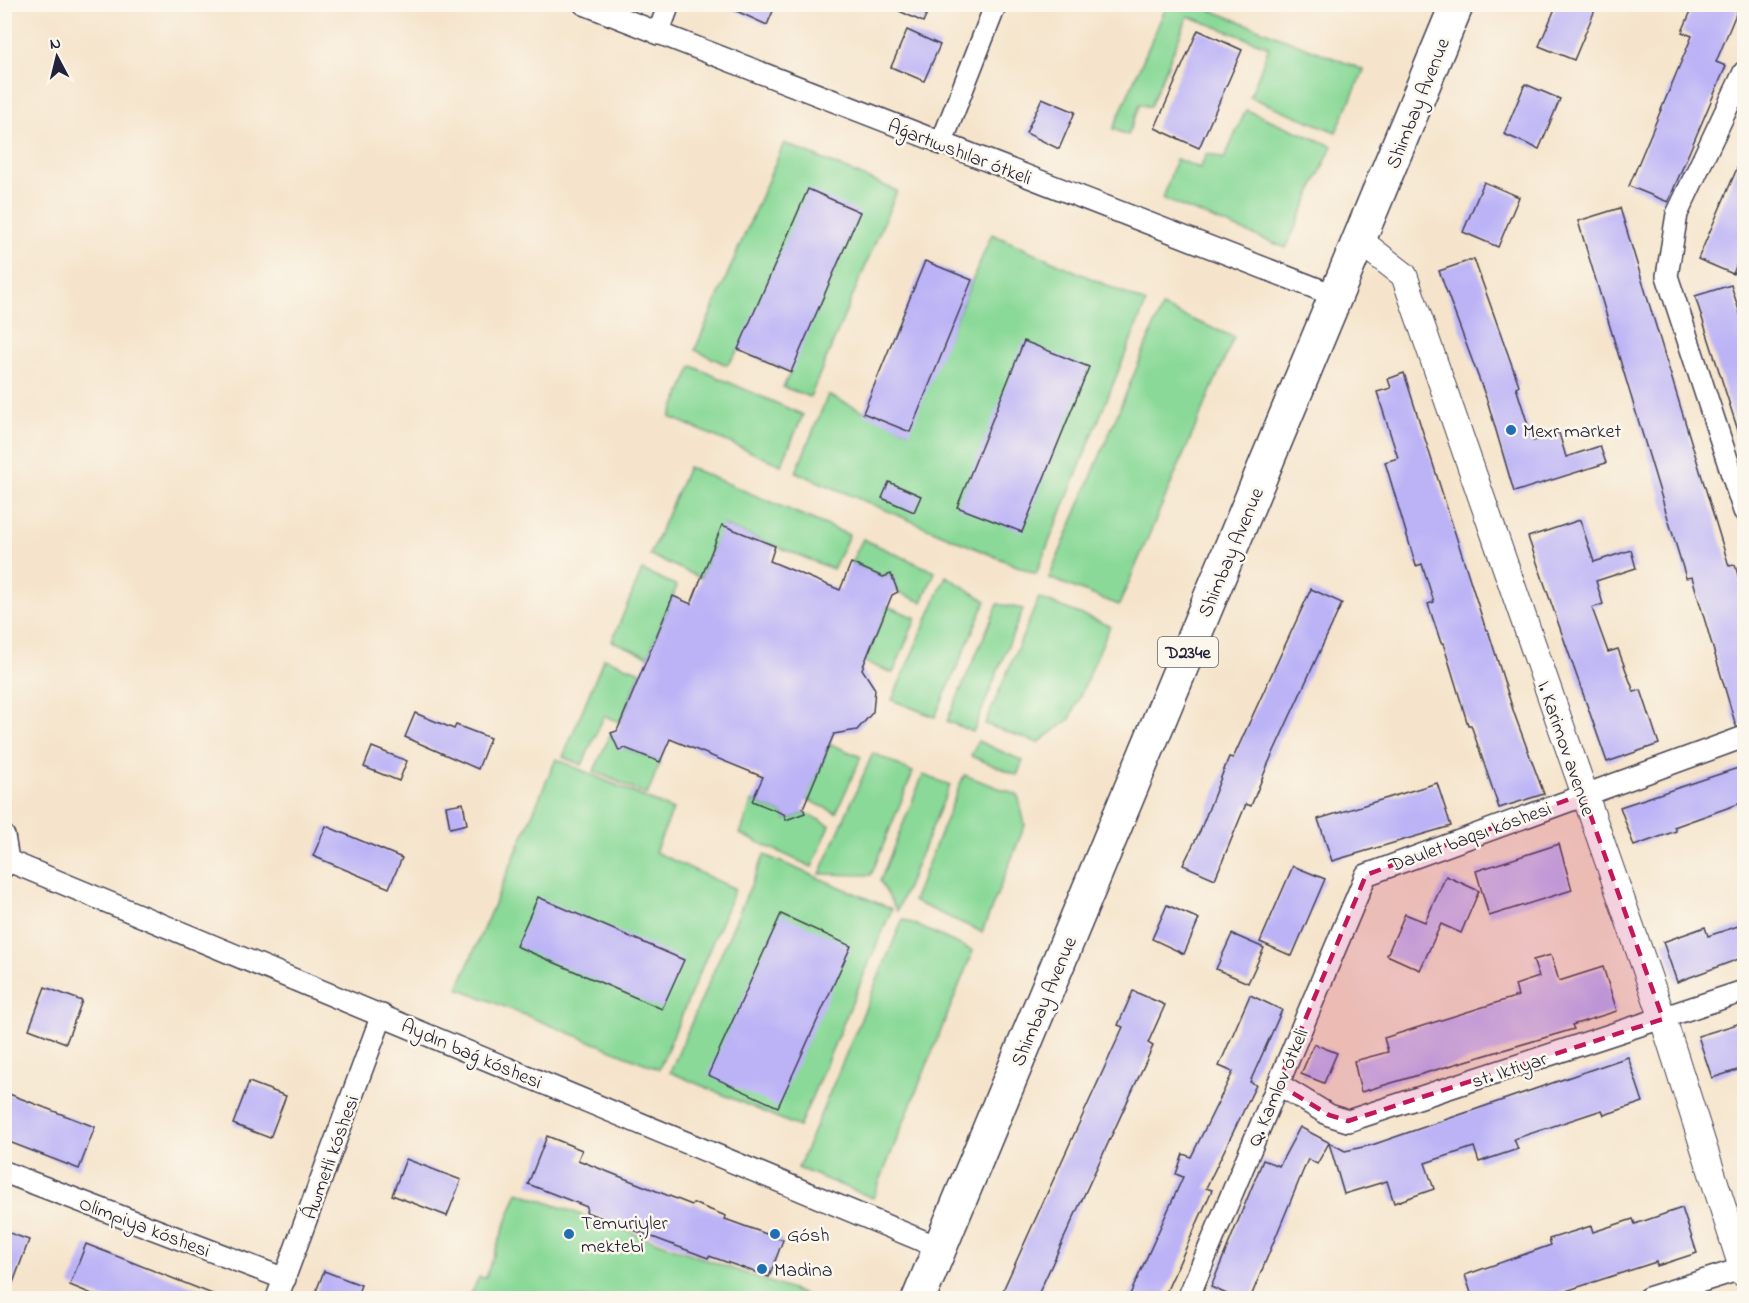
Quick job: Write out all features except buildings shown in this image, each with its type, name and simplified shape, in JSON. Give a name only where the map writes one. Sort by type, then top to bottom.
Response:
[{"type":"main road","name":"Shimbay Avenue","points":[[919,1299],[1457,4]]},
{"type":"street","name":"Aǵartıwshılar ótkeli","points":[[584,4],[1336,296]]},
{"type":"street","points":[[658,34],[669,4]]},
{"type":"street","points":[[941,144],[996,4]]},
{"type":"street","points":[[1744,72],[1677,214],[1667,276],[1744,511]]},
{"type":"street","name":"I. Karimov avenue","points":[[1360,241],[1404,275],[1663,1019],[1744,1270]]},
{"type":"street","name":"Daulet baqsı kóshesi","points":[[1366,874],[1744,737]]},
{"type":"street","points":[[4,836],[6,862]]},
{"type":"street","name":"Aydın baǵ kóshesi","points":[[6,862],[382,1015],[940,1248]]},
{"type":"street","name":"Q. Kamlov ótkeli","points":[[1188,1299],[1366,874]]},
{"type":"street","name":"st. Iktiyar","points":[[1278,1084],[1329,1115],[1348,1121],[1744,991]]},
{"type":"street","name":"Áwmetli kóshesi","points":[[281,1289],[382,1015]]},
{"type":"street","name":"Olimpiya kóshesi","points":[[4,1172],[281,1289]]},
{"type":"street","points":[[1648,1299],[1744,1270]]},
{"type":"highlighted area","points":[[1583,794],[1663,1019],[1348,1121],[1329,1115],[1278,1084],[1366,875]]},
{"type":"green space","points":[[1167,5],[1198,5],[1364,70],[1336,132],[1250,97],[1269,47],[1188,16],[1150,107],[1140,104],[1128,135],[1113,129]]},
{"type":"green space","points":[[1246,110],[1332,146],[1286,248],[1163,199],[1176,159],[1200,168],[1207,153],[1224,159]]},
{"type":"green space","points":[[784,143],[897,191],[810,397],[783,387],[791,372],[739,349],[727,365],[695,350]]},
{"type":"green space","points":[[992,234],[1146,303],[1036,574],[796,472],[828,395],[908,431]]},
{"type":"green space","points":[[1162,307],[1234,337],[1119,605],[1049,578]]},
{"type":"green space","points":[[692,366],[803,415],[781,465],[670,417]]},
{"type":"green space","points":[[688,467],[849,535],[833,569],[723,525],[701,578],[650,555]]},
{"type":"green space","points":[[863,539],[935,572],[922,602],[898,592],[891,574],[883,577],[851,563]]},
{"type":"green space","points":[[642,570],[677,586],[648,656],[612,641]]},
{"type":"green space","points":[[946,576],[986,601],[935,717],[892,700]]},
{"type":"green space","points":[[1039,598],[1110,626],[1070,719],[1038,743],[985,724]]},
{"type":"green space","points":[[998,604],[1023,609],[973,732],[947,721]]},
{"type":"green space","points":[[887,606],[916,618],[893,673],[865,662]]},
{"type":"green space","points":[[604,658],[641,672],[620,722],[604,716],[582,765],[563,757]]},
{"type":"green space","points":[[611,733],[625,748],[660,762],[647,795],[594,771]]},
{"type":"green space","points":[[978,741],[1023,761],[1017,775],[971,756]]},
{"type":"green space","points":[[830,744],[861,757],[836,813],[806,799]]},
{"type":"green space","points":[[873,753],[913,772],[871,875],[820,874]]},
{"type":"green space","points":[[556,759],[673,810],[655,852],[735,889],[659,1069],[458,988]]},
{"type":"green space","points":[[923,775],[950,785],[897,911],[880,881]]},
{"type":"green space","points":[[964,775],[1018,795],[1025,825],[982,932],[913,901]]},
{"type":"green space","points":[[752,801],[784,814],[786,820],[805,813],[830,825],[812,867],[740,834]]},
{"type":"green space","points":[[764,855],[892,909],[799,1127],[670,1072]]},
{"type":"green space","points":[[903,919],[973,951],[873,1198],[798,1168]]},
{"type":"green space","name":"Temuriyler mektebi","points":[[518,1192],[814,1298],[469,1298],[479,1277],[485,1278]]},
{"type":"place","name":"Mexr market","points":[[1511,430]]},
{"type":"place","name":"Temuriyler mektebi","points":[[569,1234]]},
{"type":"place","name":"Gósh","points":[[775,1234]]},
{"type":"place","name":"Madina","points":[[762,1269]]}]
